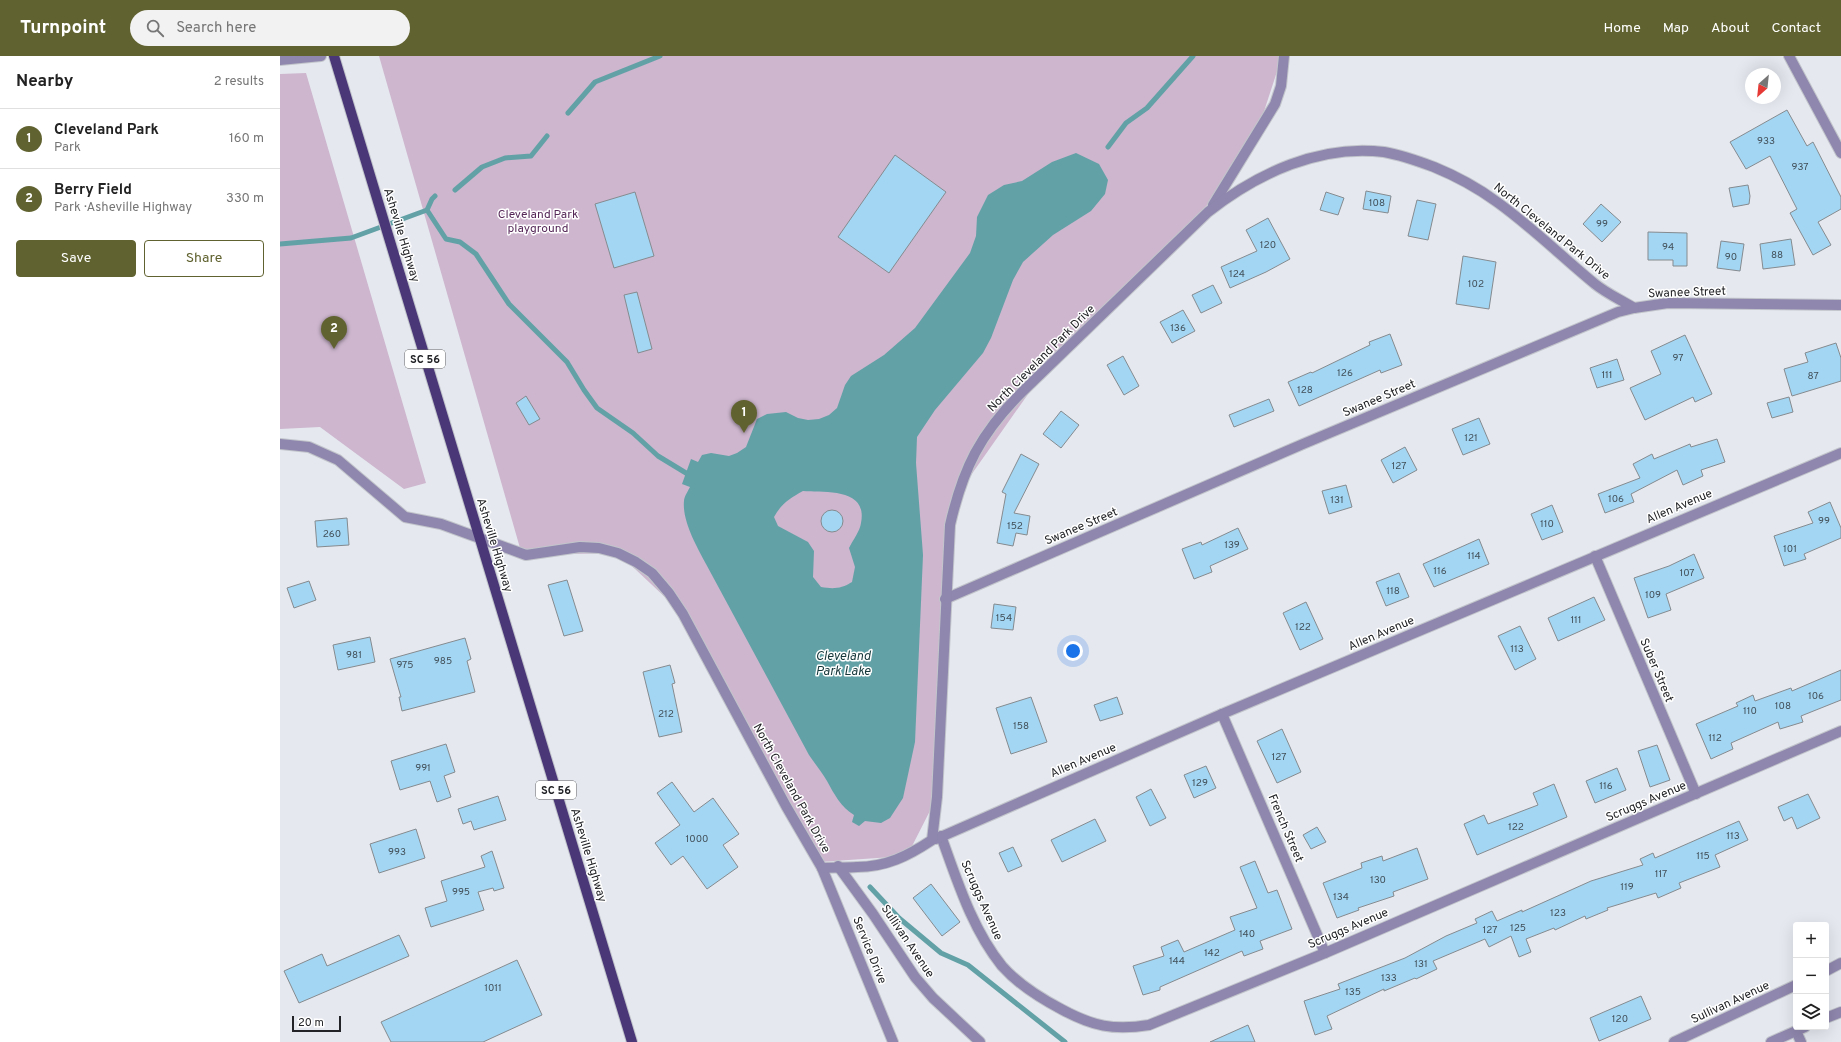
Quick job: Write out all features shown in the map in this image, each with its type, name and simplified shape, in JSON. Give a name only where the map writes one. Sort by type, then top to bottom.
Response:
[{"type":"main road","name":"Asheville Highway","points":[[334,56],[632,1042]]},
{"type":"street","points":[[280,60],[321,56]]},
{"type":"street","name":"North Cleveland Park Drive","points":[[1208,212],[1275,104],[1281,86],[1284,56]]},
{"type":"street","points":[[1789,56],[1841,153]]},
{"type":"street","name":"North Cleveland Park Drive","points":[[280,444],[309,447],[324,452],[338,460],[405,517],[441,524],[526,555],[580,547],[599,548],[618,553],[636,562],[652,573],[669,593],[683,614],[786,806],[822,868],[838,866],[856,868],[890,862],[907,856],[937,838],[937,797],[945,599],[950,525],[956,495],[967,466],[982,439],[1000,414],[1208,212],[1249,183],[1295,163],[1324,154],[1354,150],[1385,152],[1414,160],[1470,185],[1496,201],[1521,220],[1596,285],[1634,308]]},
{"type":"street","name":"Swanee Street","points":[[945,599],[1310,441],[1618,312],[1634,308],[1668,304],[1841,305]]},
{"type":"street","name":"Allen Avenue","points":[[937,838],[1222,714],[1841,452]]},
{"type":"street","name":"Suber Street","points":[[1595,556],[1696,794]]},
{"type":"street","name":"French Street","points":[[1222,714],[1326,953]]},
{"type":"street","name":"Scruggs Avenue","points":[[937,838],[980,932],[1003,966],[1018,981],[1049,1002],[1092,1024],[1110,1028],[1149,1025],[1326,953],[1841,731]]},
{"type":"street","name":"Sullivan Avenue","points":[[838,866],[874,914],[898,955],[915,977],[933,998],[980,1042]]},
{"type":"street","name":"Service Drive","points":[[822,868],[893,1042]]},
{"type":"street","points":[[1829,970],[1841,964]]},
{"type":"street","name":"Sullivan Avenue","points":[[1674,1042],[1793,986]]},
{"type":"street","points":[[1829,1017],[1841,1012]]},
{"type":"street","points":[[1770,1042],[1799,1030]]},
{"type":"street","points":[[1800,1042],[1801,1030]]},
{"type":"green space","name":"Cleveland Park playground","points":[[379,56],[1282,56],[1255,139],[1223,189],[1045,370],[957,495],[937,797],[907,856],[819,862],[683,614],[618,553],[522,555]]},
{"type":"green space","points":[[306,73],[426,483],[404,489],[320,427],[280,429],[280,74]]},
{"type":"water","name":"Cleveland Park Lake","points":[[1076,153],[1099,164],[1108,180],[1105,194],[1091,211],[1053,235],[1023,262],[1013,280],[991,338],[983,353],[935,410],[917,437],[916,463],[923,555],[915,742],[903,798],[890,818],[881,823],[865,821],[859,826],[852,822],[854,815],[849,812],[838,800],[823,774],[809,755],[698,550],[685,517],[684,499],[690,487],[682,484],[691,459],[698,462],[702,455],[711,453],[729,456],[737,453],[746,447],[757,419],[767,414],[786,412],[798,418],[808,420],[819,419],[829,415],[837,408],[845,385],[851,376],[884,355],[915,328],[970,253],[976,236],[977,217],[988,195],[1004,185],[1022,181],[1052,162]],"holes":[[[803,491],[842,494],[858,503],[861,511],[861,523],[849,548],[855,567],[852,582],[844,586],[833,588],[821,587],[813,577],[814,551],[808,542],[778,526],[774,517],[783,505]]]},
{"type":"building","points":[[1787,110],[1807,146],[1813,142],[1841,197],[1841,209],[1818,222],[1831,245],[1813,255],[1790,213],[1797,209],[1770,156],[1746,169],[1730,142]]},
{"type":"building","points":[[895,155],[946,192],[889,273],[838,237]]},
{"type":"building","points":[[1748,185],[1750,196],[1749,204],[1733,207],[1729,188]]},
{"type":"building","points":[[1366,191],[1391,196],[1388,213],[1363,209]]},
{"type":"building","points":[[635,192],[654,256],[614,268],[595,204]]},
{"type":"building","points":[[1326,192],[1344,198],[1338,215],[1320,210]]},
{"type":"building","points":[[1417,200],[1436,204],[1428,240],[1408,236]]},
{"type":"building","points":[[1601,204],[1621,222],[1602,242],[1583,224]]},
{"type":"building","points":[[1268,218],[1290,259],[1266,272],[1230,288],[1221,267],[1257,251],[1246,230]]},
{"type":"building","points":[[1648,232],[1687,233],[1687,266],[1673,266],[1673,260],[1648,260]]},
{"type":"building","points":[[1791,239],[1795,265],[1763,269],[1760,244]]},
{"type":"building","points":[[1721,241],[1744,244],[1740,271],[1717,268]]},
{"type":"building","points":[[1463,256],[1496,262],[1489,309],[1456,304]]},
{"type":"building","points":[[1213,285],[1222,303],[1201,313],[1192,295]]},
{"type":"building","points":[[637,292],[652,349],[638,353],[624,295]]},
{"type":"building","points":[[1183,310],[1195,331],[1172,343],[1160,322]]},
{"type":"building","points":[[1390,334],[1402,365],[1381,373],[1380,370],[1299,406],[1288,382],[1311,372],[1312,373],[1370,345],[1369,342]]},
{"type":"building","points":[[1685,335],[1712,394],[1695,402],[1693,397],[1645,420],[1630,388],[1661,374],[1651,351]]},
{"type":"building","points":[[1836,343],[1841,358],[1841,381],[1792,396],[1784,369],[1808,362],[1805,353]]},
{"type":"building","points":[[1123,356],[1139,386],[1124,395],[1107,365]]},
{"type":"building","points":[[1617,359],[1624,380],[1597,388],[1590,368]]},
{"type":"building","points":[[526,396],[540,419],[529,425],[516,403]]},
{"type":"building","points":[[1789,397],[1793,412],[1772,418],[1767,403]]},
{"type":"building","points":[[1269,399],[1274,411],[1234,427],[1229,415]]},
{"type":"building","points":[[1061,411],[1079,425],[1061,448],[1043,434]]},
{"type":"building","points":[[1479,418],[1490,444],[1463,455],[1452,429]]},
{"type":"building","points":[[1717,439],[1725,462],[1701,470],[1703,476],[1683,485],[1677,470],[1631,494],[1634,502],[1605,513],[1598,494],[1640,478],[1633,464],[1652,454],[1654,459],[1690,444],[1691,447]]},
{"type":"building","points":[[1405,447],[1417,470],[1393,483],[1381,460]]},
{"type":"building","points":[[1021,454],[1039,464],[1014,513],[1030,516],[1027,535],[1016,533],[1013,546],[997,543],[1006,494],[1002,492]]},
{"type":"building","points":[[1346,485],[1352,507],[1329,514],[1322,491]]},
{"type":"building","points":[[1830,502],[1841,528],[1841,538],[1804,554],[1806,559],[1784,566],[1774,536],[1813,523],[1808,512]]},
{"type":"building","points":[[1552,505],[1563,532],[1542,540],[1531,514]]},
{"type":"building","points":[[832,510],[836,511],[842,517],[842,525],[836,531],[832,532],[828,531],[822,525],[821,521],[822,517],[828,511]]},
{"type":"building","points":[[347,518],[349,545],[317,547],[315,521]]},
{"type":"building","points":[[1238,528],[1248,549],[1210,566],[1212,572],[1194,579],[1182,549],[1201,542],[1202,545]]},
{"type":"building","points":[[1479,539],[1489,564],[1434,587],[1423,564]]},
{"type":"building","points":[[1694,554],[1704,578],[1666,594],[1671,610],[1648,618],[1634,578],[1669,566]]},
{"type":"building","points":[[1399,573],[1409,597],[1386,606],[1376,582]]},
{"type":"building","points":[[567,580],[583,631],[564,636],[548,585]]},
{"type":"building","points":[[309,581],[316,600],[294,608],[287,588]]},
{"type":"building","points":[[1594,597],[1605,620],[1558,641],[1548,618]]},
{"type":"building","points":[[1306,602],[1323,639],[1300,650],[1283,613]]},
{"type":"building","points":[[994,604],[1016,607],[1013,630],[991,628]]},
{"type":"building","points":[[1520,626],[1536,659],[1515,670],[1498,636]]},
{"type":"building","points":[[370,637],[375,662],[338,670],[333,645]]},
{"type":"building","points":[[465,638],[471,659],[467,661],[475,692],[402,711],[399,697],[401,697],[390,659]]},
{"type":"building","points":[[670,665],[675,683],[672,684],[682,732],[659,737],[643,672]]},
{"type":"building","points":[[1841,670],[1841,700],[1801,716],[1803,722],[1780,729],[1778,722],[1731,743],[1733,749],[1711,759],[1696,724],[1738,706],[1736,703],[1753,695],[1755,701],[1791,688],[1792,691]]},
{"type":"building","points":[[1031,697],[1047,742],[1011,754],[996,708]]},
{"type":"building","points":[[1117,697],[1123,714],[1100,721],[1094,705]]},
{"type":"building","points":[[1282,729],[1301,772],[1277,783],[1257,741]]},
{"type":"building","points":[[446,744],[455,772],[444,776],[451,797],[437,802],[430,781],[400,790],[391,761]]},
{"type":"building","points":[[1657,745],[1670,780],[1650,787],[1638,751]]},
{"type":"building","points":[[1206,766],[1216,788],[1194,798],[1184,775]]},
{"type":"building","points":[[1617,768],[1626,790],[1595,803],[1586,781]]},
{"type":"building","points":[[672,782],[694,812],[713,798],[739,834],[723,845],[738,867],[707,889],[683,856],[671,865],[655,843],[680,825],[657,793]]},
{"type":"building","points":[[1554,784],[1567,817],[1477,855],[1464,824],[1484,815],[1488,824],[1538,805],[1533,793]]},
{"type":"building","points":[[1151,789],[1166,818],[1150,826],[1136,797]]},
{"type":"building","points":[[1808,794],[1820,818],[1797,829],[1792,817],[1784,821],[1778,807]]},
{"type":"building","points":[[498,796],[506,820],[474,830],[471,821],[463,824],[458,809]]},
{"type":"building","points":[[1095,819],[1106,841],[1062,862],[1051,840]]},
{"type":"building","points":[[1739,821],[1748,840],[1715,855],[1720,867],[1679,883],[1681,888],[1658,898],[1656,893],[1607,908],[1608,910],[1586,919],[1585,916],[1555,930],[1554,928],[1526,939],[1531,952],[1519,957],[1511,936],[1489,947],[1485,939],[1433,961],[1437,969],[1384,991],[1384,989],[1327,1016],[1332,1029],[1315,1035],[1304,1001],[1340,989],[1338,984],[1405,958],[1446,936],[1477,923],[1475,919],[1492,911],[1497,921],[1522,910],[1522,912],[1591,881],[1643,865],[1640,859],[1653,853],[1655,858]]},
{"type":"building","points":[[1317,827],[1326,842],[1311,849],[1303,835]]},
{"type":"building","points":[[416,829],[425,858],[379,873],[370,844]]},
{"type":"building","points":[[1013,847],[1022,866],[1008,872],[999,853]]},
{"type":"building","points":[[1417,848],[1428,879],[1393,892],[1394,896],[1358,908],[1359,910],[1337,918],[1323,883],[1362,868],[1361,863],[1382,856],[1383,861]]},
{"type":"building","points":[[492,851],[504,888],[494,891],[493,888],[478,892],[484,910],[431,927],[425,908],[447,901],[441,881],[485,867],[481,856]]},
{"type":"building","points":[[1255,861],[1268,893],[1277,890],[1292,929],[1260,941],[1263,949],[1244,956],[1242,951],[1160,987],[1160,990],[1143,995],[1133,966],[1164,956],[1161,947],[1178,940],[1184,952],[1235,930],[1230,917],[1257,908],[1240,867]]},
{"type":"building","points":[[931,884],[960,922],[942,936],[913,898]]},
{"type":"building","points":[[399,935],[409,956],[299,1003],[284,971],[322,954],[327,966]]},
{"type":"building","points":[[517,960],[542,1015],[483,1042],[391,1042],[381,1022]]},
{"type":"building","points":[[1641,996],[1651,1019],[1599,1041],[1590,1018]]},
{"type":"building","points":[[1248,1025],[1255,1042],[1210,1042]]},
{"type":"waterway","points":[[568,113],[595,82],[660,56]]},
{"type":"waterway","points":[[1108,147],[1126,123],[1147,108],[1193,56]]},
{"type":"waterway","points":[[455,190],[482,167],[505,158],[531,156],[547,136]]},
{"type":"waterway","points":[[280,244],[351,238],[427,210],[435,196]]},
{"type":"waterway","points":[[427,210],[446,239],[460,242],[476,254],[509,304],[567,362],[597,408],[633,433],[658,456],[686,473]]},
{"type":"waterway","points":[[870,887],[899,918],[941,953],[968,965],[1065,1042]]},
{"type":"place","name":"Berry Field","points":[[334,349]]},
{"type":"place","name":"Cleveland Park","points":[[744,433]]}]
